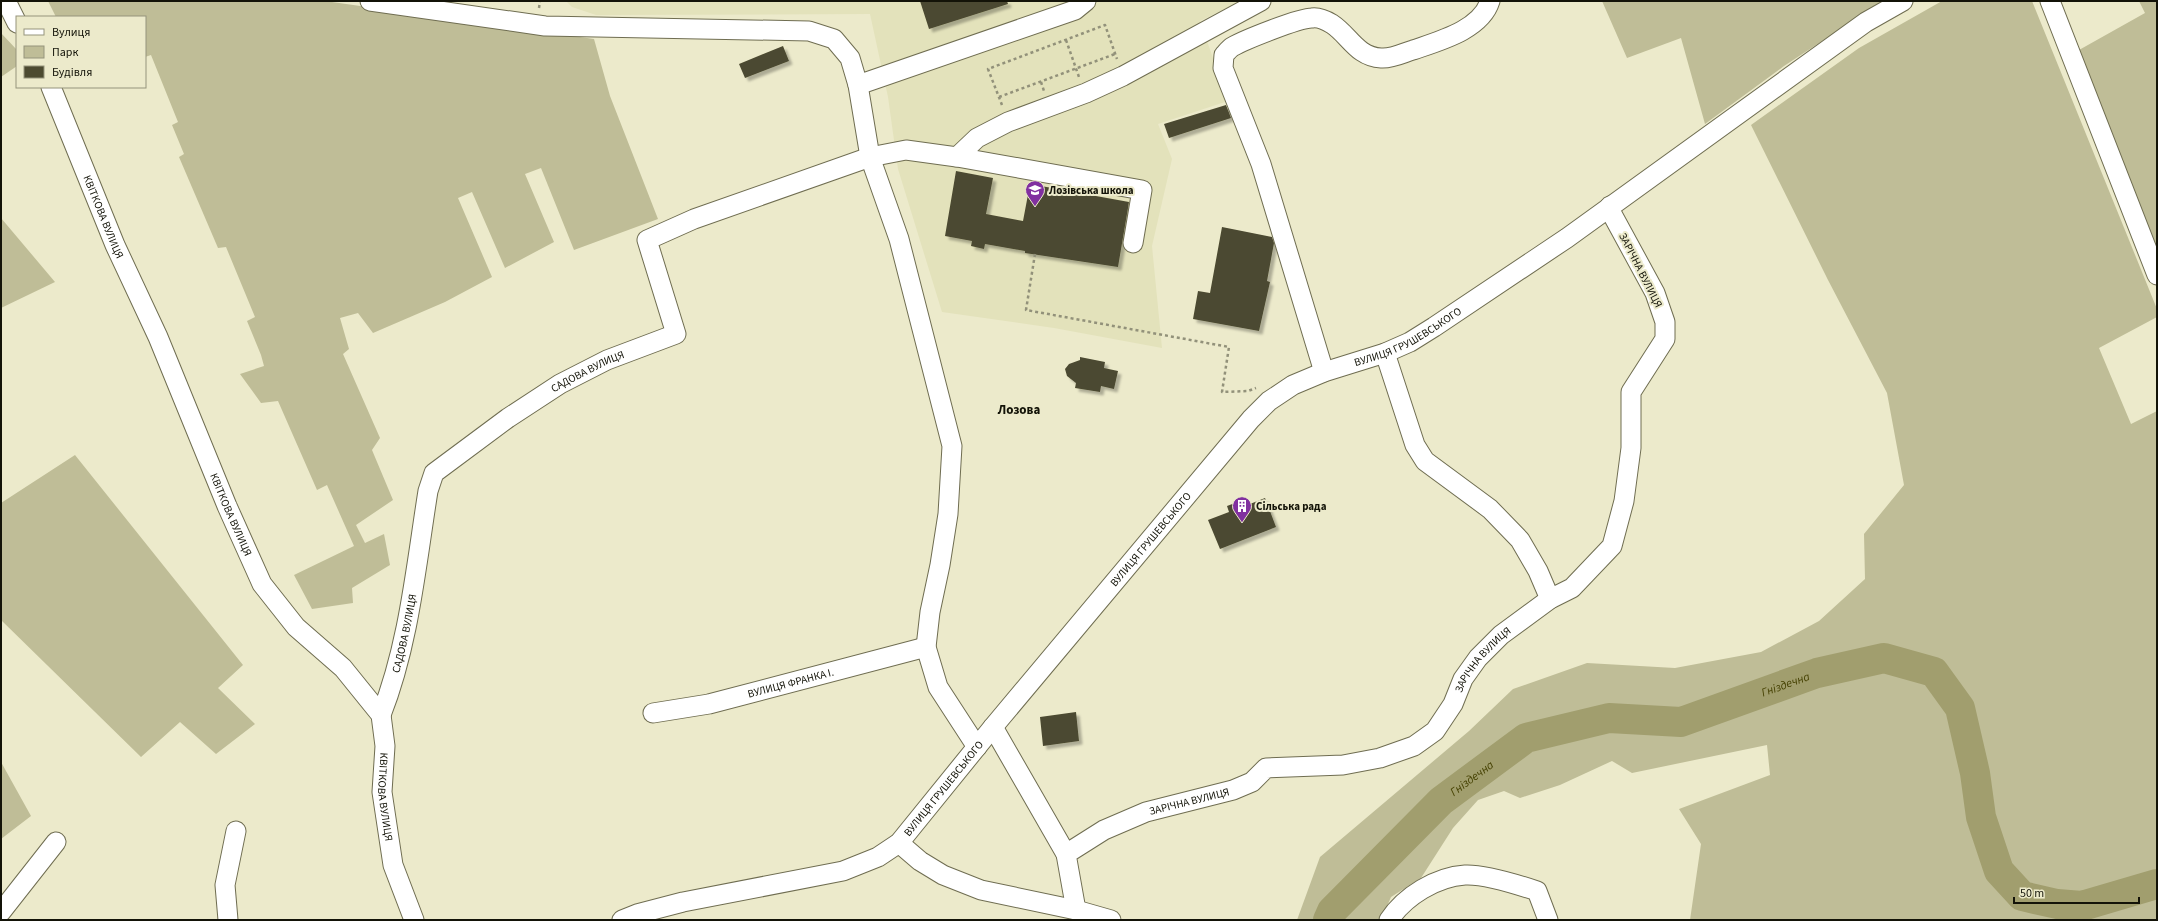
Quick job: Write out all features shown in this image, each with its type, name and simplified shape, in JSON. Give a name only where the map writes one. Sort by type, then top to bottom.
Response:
[{"type":"street","points":[[6,1],[16,21]]},
{"type":"street","points":[[370,1],[544,26],[809,32],[834,39],[850,58],[858,85],[870,157],[899,239],[952,446],[948,514],[940,565],[930,612],[926,647],[938,687],[977,747]]},
{"type":"street","points":[[858,85],[1074,10],[1086,1]]},
{"type":"street","points":[[957,157],[977,138],[1008,122],[1086,93],[1123,76],[1261,1]]},
{"type":"street","points":[[1324,372],[1261,164],[1223,68],[1224,56],[1231,48],[1252,38],[1312,17],[1334,25],[1351,43],[1367,54],[1381,58],[1394,56],[1451,37],[1469,27],[1488,8],[1490,1]]},
{"type":"street","name":"ВУЛИЦЯ ГРУШЕВСЬКОГО","points":[[622,920],[637,914],[683,902],[843,871],[878,857],[899,843],[977,747],[1251,419],[1269,401],[1293,385],[1324,372],[1385,353],[1410,342],[1434,327],[1610,206],[1866,22],[1903,1]]},
{"type":"street","points":[[2050,1],[2157,275]]},
{"type":"street","name":"КВІТКОВА ВУЛИЦЯ","points":[[51,88],[115,245],[158,338],[227,506],[262,584],[296,627],[343,668],[381,715],[385,746],[382,792],[393,865],[414,920]]},
{"type":"street","points":[[870,157],[906,150],[957,157],[1142,190],[1133,243]]},
{"type":"street","name":"САДОВА ВУЛИЦЯ","points":[[381,715],[394,681],[407,623],[428,491],[434,473],[508,418],[560,384],[607,360],[676,334],[648,240],[694,219],[870,157]]},
{"type":"street","name":"ЗАРІЧНА ВУЛИЦЯ","points":[[1066,854],[1104,830],[1146,812],[1233,790],[1252,782],[1266,768],[1343,765],[1380,758],[1414,746],[1435,731],[1453,704],[1463,679],[1478,658],[1501,636],[1550,599],[1572,588],[1612,546],[1624,501],[1631,448],[1631,392],[1665,339],[1665,322],[1655,293],[1612,214],[1610,206]]},
{"type":"street","points":[[1385,353],[1415,445],[1425,461],[1490,509],[1520,540],[1538,571],[1550,599]]},
{"type":"street","name":"ВУЛИЦЯ ФРАНКА І.","points":[[653,713],[709,704],[926,647]]},
{"type":"street","points":[[993,728],[1066,854],[1076,910]]},
{"type":"street","points":[[228,920],[225,885],[236,831]]},
{"type":"street","points":[[1,912],[56,842]]},
{"type":"street","points":[[899,843],[920,861],[932,868],[981,890],[1076,910],[1111,920]]},
{"type":"street","points":[[1388,920],[1395,911],[1413,895],[1432,884],[1452,877],[1467,875],[1537,891],[1548,920]]},
{"type":"path","points":[[999,97],[1115,54],[1105,25],[988,69],[1008,122]]},
{"type":"path","points":[[1066,40],[1086,93]]},
{"type":"path","points":[[1035,254],[1026,310],[1229,347],[1222,392]]},
{"type":"shaded area","name":"Лозівська школа","points":[[566,1],[1241,1],[1200,21],[1228,101],[1158,124],[1172,159],[1152,246],[1162,348],[1054,328],[942,312],[898,169],[888,97],[870,14],[596,15],[572,7]]},
{"type":"green space","points":[[48,1],[325,1],[594,39],[610,96],[658,219],[574,250],[541,168],[525,174],[554,242],[505,268],[472,192],[458,198],[492,277],[445,302],[373,333],[358,313],[340,318],[349,349],[343,354],[380,438],[372,450],[393,500],[356,525],[365,543],[384,534],[390,565],[352,588],[353,603],[312,609],[294,575],[354,546],[327,485],[317,490],[278,401],[261,403],[240,374],[264,366],[247,321],[255,317],[226,247],[218,248],[179,157],[184,154],[172,125],[178,122],[151,55],[146,57],[146,16],[56,16]]},
{"type":"green space","points":[[1602,1],[1883,1],[1784,66],[1705,124],[1681,38],[1627,58]]},
{"type":"green space","points":[[1942,1],[2032,1],[2157,309],[2157,317],[2099,348],[2131,424],[2157,411],[2157,920],[1690,920],[1701,844],[1679,809],[1770,775],[1767,745],[1632,773],[1612,761],[1560,785],[1520,798],[1504,791],[1478,800],[1453,828],[1421,878],[1391,897],[1381,920],[1297,920],[1320,857],[1469,731],[1513,689],[1587,663],[1675,668],[1761,652],[1819,621],[1865,579],[1864,534],[1904,485],[1887,393],[1828,280],[1751,125],[1859,48]]},
{"type":"green space","points":[[2139,1],[2157,1],[2157,249],[2079,50],[2145,13]]},
{"type":"green space","points":[[1,33],[16,49],[16,67],[1,77]]},
{"type":"green space","points":[[1,218],[55,282],[1,308]]},
{"type":"green space","points":[[75,455],[243,665],[218,688],[255,724],[216,754],[180,722],[141,757],[1,620],[1,503]]},
{"type":"green space","points":[[1,762],[31,816],[1,839]]},
{"type":"building","points":[[920,1],[1007,1],[1008,4],[929,29]]},
{"type":"building","points":[[783,46],[789,61],[745,78],[739,64]]},
{"type":"building","points":[[1226,105],[1231,118],[1169,138],[1164,124]]},
{"type":"building","points":[[956,171],[993,178],[986,214],[1023,221],[1030,184],[1129,202],[1118,267],[1025,253],[1025,251],[985,244],[984,249],[971,246],[972,241],[945,236]]},
{"type":"building","points":[[1222,227],[1272,237],[1274,243],[1267,281],[1270,282],[1259,331],[1193,319],[1198,291],[1210,293]]},
{"type":"building","points":[[1080,357],[1105,362],[1104,368],[1118,371],[1114,389],[1101,386],[1100,392],[1075,388],[1076,383],[1067,376],[1065,369],[1069,364],[1080,360]]},
{"type":"building","name":"Сільська рада","points":[[1265,498],[1276,527],[1220,549],[1208,520],[1229,512],[1227,506],[1243,500],[1245,506]]},
{"type":"building","points":[[1076,712],[1079,741],[1043,746],[1040,717]]},
{"type":"waterway","name":"Гніздечна","points":[[1328,920],[1332,911],[1441,801],[1526,738],[1609,718],[1681,722],[1817,673],[1884,658],[1934,672],[1960,708],[1975,773],[1981,817],[1999,871],[2022,896],[2057,904],[2082,906],[2157,884]]},
{"type":"place","name":"Лозівська школа","points":[[1035,207]]},
{"type":"place","name":"Сільська рада","points":[[1242,523]]},
{"type":"district","name":"Лозова","points":[[1019,409]]}]
